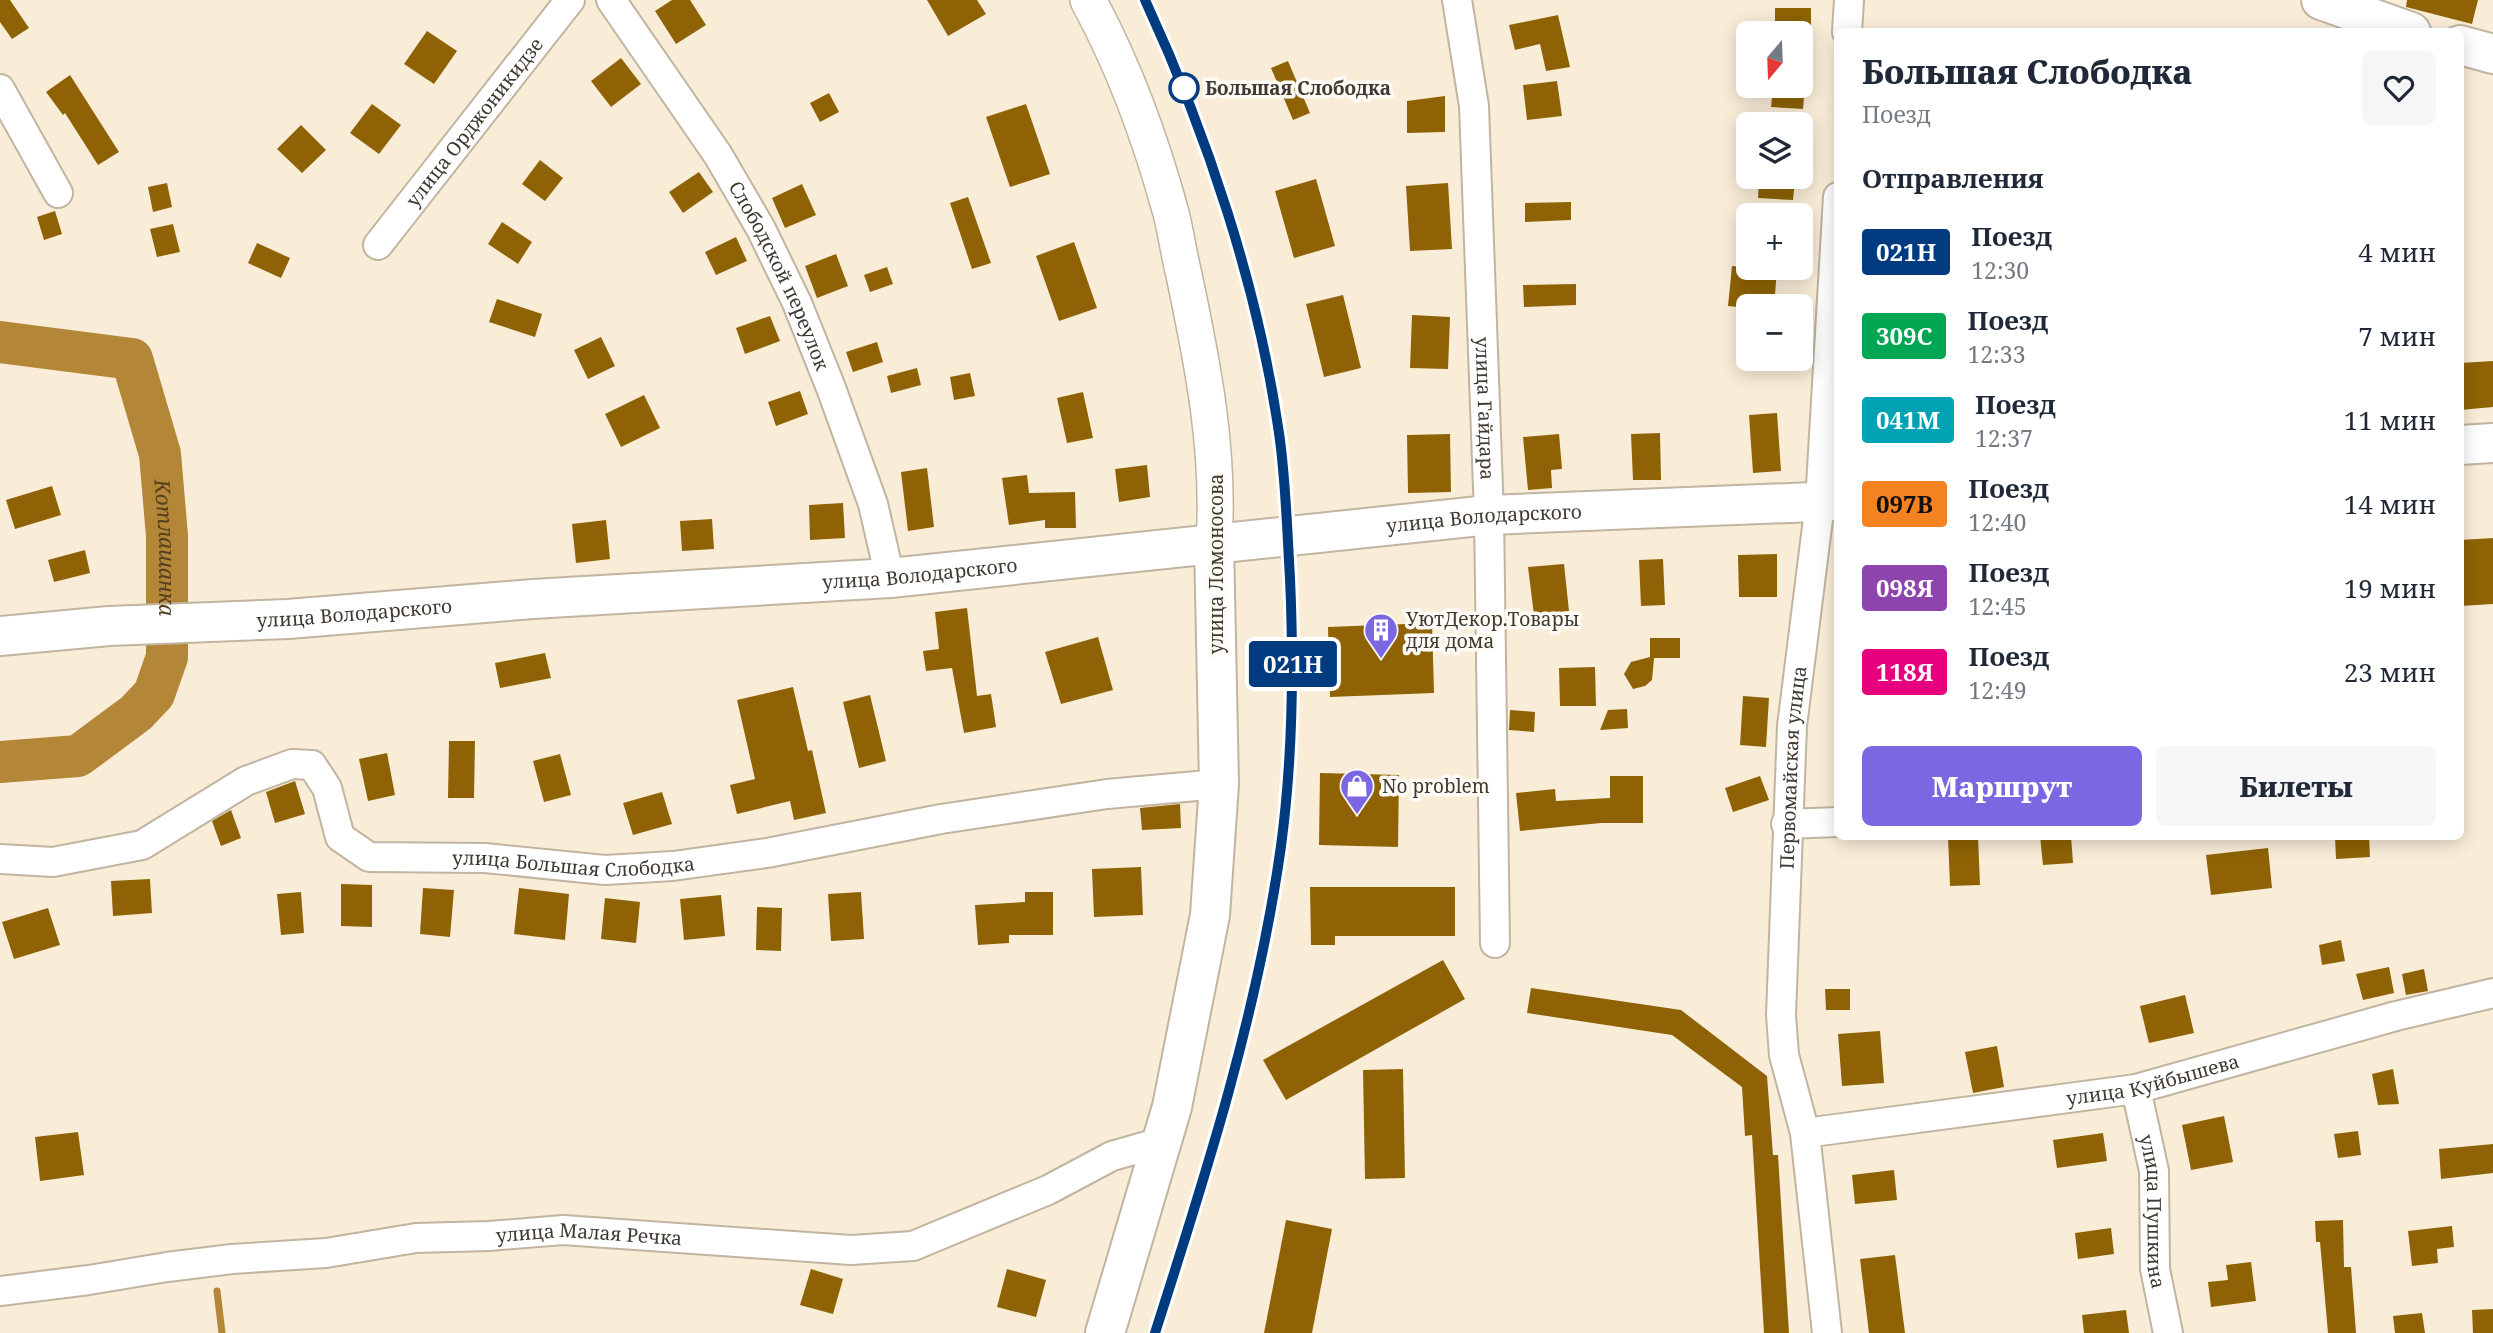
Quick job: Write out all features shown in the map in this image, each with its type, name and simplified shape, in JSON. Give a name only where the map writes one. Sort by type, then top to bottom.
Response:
[{"type":"main road","points":[[2321,0],[2400,28]]},
{"type":"main road","points":[[2464,46],[2493,54]]},
{"type":"main road","points":[[2464,445],[2493,443]]},
{"type":"main road","name":"улица Володарского","points":[[0,636],[109,626],[288,619],[533,599],[890,578],[1489,515],[1829,502]]},
{"type":"main road","name":"улица Ломоносова","points":[[1105,1333],[1178,1081],[1210,915],[1219,784],[1214,543]]},
{"type":"street","name":"улица Орджоникидзе","points":[[379,245],[570,0]]},
{"type":"street","name":"Слободской переулок","points":[[611,0],[718,155],[761,229],[797,303],[873,504],[890,578]]},
{"type":"street","name":"улица Ломоносова","points":[[1088,0],[1130,92],[1171,214],[1199,342],[1209,404],[1216,478],[1214,543]]},
{"type":"street","name":"улица Гайдара","points":[[1457,0],[1474,106],[1489,515],[1495,943]]},
{"type":"street","points":[[1847,28],[1849,0]]},
{"type":"street","points":[[0,89],[58,193]]},
{"type":"street","name":"Первомайская улица","points":[[1827,1333],[1805,1133],[1784,1055],[1781,1015],[1786,824],[1792,726],[1829,502],[1834,333]]},
{"type":"street","name":"улица Большая Слободка","points":[[0,859],[53,862],[142,845],[246,781],[292,764],[312,765],[327,788],[340,837],[369,857],[485,858],[605,870],[673,866],[767,853],[941,819],[1107,794],[1219,784]]},
{"type":"street","points":[[1786,824],[1834,822]]},
{"type":"street","name":"улица Куйбышева","points":[[1805,1133],[2136,1089],[2396,1016],[2493,993]]},
{"type":"street","name":"улица Пушкина","points":[[2136,1089],[2154,1171],[2155,1269],[2168,1333]]},
{"type":"street","name":"улица Малая Речка","points":[[0,1291],[232,1259],[326,1253],[416,1238],[563,1230],[850,1250],[913,1246],[1048,1190],[1112,1156],[1161,1142]]},
{"type":"building","points":[[0,0],[10,0],[29,28],[12,39],[0,22]]},
{"type":"building","points":[[672,0],[690,0],[706,25],[676,44],[655,11]]},
{"type":"building","points":[[927,0],[977,0],[986,14],[948,36]]},
{"type":"building","points":[[2407,0],[2478,0],[2472,24],[2406,7]]},
{"type":"building","points":[[1775,8],[1811,8],[1811,21],[1775,21]]},
{"type":"building","points":[[1558,15],[1570,67],[1546,71],[1540,44],[1515,50],[1509,25]]},
{"type":"building","points":[[427,31],[457,51],[434,84],[404,64]]},
{"type":"building","points":[[621,58],[641,84],[611,107],[591,81]]},
{"type":"building","points":[[1288,61],[1310,113],[1293,120],[1271,68]]},
{"type":"building","points":[[70,75],[119,152],[98,165],[65,113],[63,115],[46,92]]},
{"type":"building","points":[[1557,81],[1562,116],[1527,120],[1523,85]]},
{"type":"building","points":[[829,93],[839,112],[820,122],[810,103]]},
{"type":"building","points":[[1445,96],[1445,132],[1407,133],[1407,101]]},
{"type":"building","points":[[1772,98],[1804,98],[1803,109],[1771,107]]},
{"type":"building","points":[[372,104],[401,125],[379,154],[350,133]]},
{"type":"building","points":[[1026,104],[1050,174],[1010,187],[986,117]]},
{"type":"building","points":[[301,125],[326,150],[302,173],[277,149]]},
{"type":"building","points":[[540,160],[563,178],[545,201],[522,184]]},
{"type":"building","points":[[699,172],[713,192],[683,213],[669,192]]},
{"type":"building","points":[[1316,179],[1335,246],[1294,258],[1275,191]]},
{"type":"building","points":[[167,183],[172,207],[153,212],[148,187]]},
{"type":"building","points":[[1448,183],[1452,249],[1410,251],[1406,186]]},
{"type":"building","points":[[802,184],[816,215],[785,228],[772,198]]},
{"type":"building","points":[[1758,189],[1794,189],[1793,200],[1758,198]]},
{"type":"building","points":[[968,197],[991,263],[972,269],[950,203]]},
{"type":"building","points":[[1571,202],[1571,220],[1525,222],[1525,203]]},
{"type":"building","points":[[55,211],[62,234],[44,240],[37,217]]},
{"type":"building","points":[[502,222],[532,242],[518,264],[488,244]]},
{"type":"building","points":[[173,224],[180,252],[157,257],[150,229]]},
{"type":"building","points":[[736,237],[747,261],[716,275],[705,252]]},
{"type":"building","points":[[1074,242],[1097,308],[1059,321],[1036,256]]},
{"type":"building","points":[[257,243],[290,258],[281,278],[248,263]]},
{"type":"building","points":[[836,254],[848,286],[817,298],[805,266]]},
{"type":"building","points":[[1732,266],[1736,266],[1736,280],[1776,280],[1775,294],[1736,294],[1736,307],[1728,306]]},
{"type":"building","points":[[887,267],[893,284],[870,292],[864,275]]},
{"type":"building","points":[[1576,284],[1576,305],[1524,307],[1523,285]]},
{"type":"building","points":[[1343,295],[1361,368],[1324,377],[1306,304]]},
{"type":"building","points":[[497,299],[542,314],[535,337],[489,322]]},
{"type":"building","points":[[1412,315],[1450,317],[1448,369],[1410,368]]},
{"type":"building","points":[[770,316],[780,341],[745,354],[736,328]]},
{"type":"building","points":[[601,337],[615,366],[588,379],[574,350]]},
{"type":"building","points":[[877,342],[883,362],[853,372],[846,352]]},
{"type":"building","points":[[2493,361],[2493,407],[2464,410],[2464,363]]},
{"type":"building","points":[[917,368],[921,385],[891,393],[887,376]]},
{"type":"building","points":[[970,373],[975,396],[954,400],[950,377]]},
{"type":"building","points":[[800,391],[808,414],[776,426],[768,402]]},
{"type":"building","points":[[1083,392],[1093,438],[1067,443],[1057,398]]},
{"type":"building","points":[[644,395],[660,428],[621,447],[605,414]]},
{"type":"building","points":[[1777,413],[1781,471],[1753,473],[1749,415]]},
{"type":"building","points":[[1660,433],[1661,480],[1633,480],[1631,434]]},
{"type":"building","points":[[1450,434],[1451,492],[1408,493],[1407,435]]},
{"type":"building","points":[[1559,434],[1562,469],[1551,470],[1552,488],[1528,490],[1523,437]]},
{"type":"building","points":[[1147,465],[1150,497],[1119,502],[1115,469]]},
{"type":"building","points":[[927,468],[934,527],[908,531],[901,472]]},
{"type":"building","points":[[1027,475],[1029,493],[1075,492],[1076,528],[1045,528],[1045,520],[1009,525],[1002,478]]},
{"type":"building","points":[[52,486],[61,515],[15,529],[6,500]]},
{"type":"building","points":[[843,503],[845,538],[810,540],[809,505]]},
{"type":"building","points":[[712,519],[714,549],[682,551],[680,521]]},
{"type":"building","points":[[606,520],[610,559],[576,563],[572,524]]},
{"type":"building","points":[[2493,538],[2493,604],[2464,606],[2464,540]]},
{"type":"building","points":[[85,550],[90,573],[54,582],[48,560]]},
{"type":"building","points":[[1777,554],[1777,597],[1739,597],[1738,555]]},
{"type":"building","points":[[1663,559],[1665,605],[1641,606],[1639,560]]},
{"type":"building","points":[[1564,564],[1569,611],[1534,615],[1528,567]]},
{"type":"building","points":[[967,608],[977,696],[991,694],[996,727],[964,733],[952,668],[926,671],[923,651],[939,649],[935,612]]},
{"type":"building","name":"УютДекор.Товары для дома","points":[[1432,623],[1434,693],[1330,697],[1328,627]]},
{"type":"building","points":[[1098,637],[1113,690],[1061,704],[1045,652]]},
{"type":"building","points":[[1650,638],[1680,638],[1680,658],[1654,658],[1652,680],[1645,686],[1633,689],[1624,674],[1631,662],[1650,657]]},
{"type":"building","points":[[545,653],[551,678],[500,688],[495,663]]},
{"type":"building","points":[[1595,667],[1596,706],[1560,706],[1559,668]]},
{"type":"building","points":[[793,687],[808,751],[812,750],[826,813],[794,820],[790,801],[737,814],[730,785],[755,779],[737,700]]},
{"type":"building","points":[[870,695],[886,761],[859,768],[843,702]]},
{"type":"building","points":[[1743,696],[1769,698],[1766,747],[1740,745]]},
{"type":"building","points":[[1627,709],[1628,728],[1600,730],[1608,710]]},
{"type":"building","points":[[1510,710],[1535,712],[1534,732],[1509,730]]},
{"type":"building","points":[[449,741],[475,741],[474,798],[448,798]]},
{"type":"building","points":[[387,753],[395,795],[368,801],[359,759]]},
{"type":"building","points":[[560,754],[571,795],[544,802],[533,761]]},
{"type":"building","points":[[1320,773],[1399,775],[1398,847],[1319,845]]},
{"type":"building","points":[[1610,776],[1643,776],[1643,823],[1601,823],[1520,831],[1516,793],[1555,789],[1556,801],[1610,798]]},
{"type":"building","points":[[1760,776],[1769,800],[1733,812],[1725,788]]},
{"type":"building","points":[[295,781],[305,814],[275,823],[266,792]]},
{"type":"building","points":[[662,792],[672,824],[633,835],[623,803]]},
{"type":"building","points":[[1180,804],[1181,828],[1142,830],[1140,808]]},
{"type":"building","points":[[231,810],[241,838],[221,846],[212,821]]},
{"type":"building","points":[[1948,840],[1978,840],[1980,885],[1950,886]]},
{"type":"building","points":[[2040,840],[2071,840],[2073,863],[2043,865]]},
{"type":"building","points":[[2335,840],[2369,840],[2370,857],[2336,859]]},
{"type":"building","points":[[2268,848],[2272,888],[2211,895],[2206,855]]},
{"type":"building","points":[[1141,867],[1143,915],[1094,917],[1092,869]]},
{"type":"building","points":[[150,879],[152,913],[113,916],[111,881]]},
{"type":"building","points":[[341,884],[372,885],[372,927],[341,926]]},
{"type":"building","points":[[1310,887],[1455,887],[1455,936],[1335,936],[1335,945],[1311,945]]},
{"type":"building","points":[[423,888],[454,890],[450,937],[420,934]]},
{"type":"building","points":[[519,888],[569,894],[565,940],[514,934]]},
{"type":"building","points":[[301,892],[304,933],[281,935],[277,894]]},
{"type":"building","points":[[861,892],[864,939],[831,941],[828,894]]},
{"type":"building","points":[[1025,892],[1053,892],[1053,935],[1009,935],[1009,943],[978,945],[975,905],[1025,902]]},
{"type":"building","points":[[721,895],[725,936],[684,940],[680,899]]},
{"type":"building","points":[[605,898],[640,902],[636,943],[601,939]]},
{"type":"building","points":[[757,907],[782,908],[781,951],[756,950]]},
{"type":"building","points":[[48,908],[60,945],[14,959],[2,922]]},
{"type":"building","points":[[2341,940],[2345,961],[2322,965],[2319,945]]},
{"type":"building","points":[[1443,960],[1465,999],[1286,1100],[1263,1060]]},
{"type":"building","points":[[2389,967],[2394,993],[2363,1000],[2356,974]]},
{"type":"building","points":[[2424,969],[2428,991],[2406,995],[2402,974]]},
{"type":"building","points":[[1531,988],[1681,1010],[1767,1076],[1773,1155],[1778,1155],[1789,1333],[1764,1333],[1752,1135],[1745,1136],[1742,1087],[1672,1035],[1527,1013]]},
{"type":"building","points":[[1825,989],[1850,989],[1850,1010],[1826,1010]]},
{"type":"building","points":[[2185,995],[2194,1033],[2149,1043],[2140,1006]]},
{"type":"building","points":[[1880,1031],[1884,1083],[1842,1086],[1838,1034]]},
{"type":"building","points":[[1997,1046],[2004,1087],[1973,1093],[1965,1052]]},
{"type":"building","points":[[1403,1069],[1405,1178],[1365,1179],[1363,1070]]},
{"type":"building","points":[[2393,1069],[2399,1104],[2378,1105],[2372,1074]]},
{"type":"building","points":[[2224,1116],[2233,1162],[2191,1170],[2182,1125]]},
{"type":"building","points":[[2358,1131],[2361,1155],[2338,1158],[2334,1134]]},
{"type":"building","points":[[78,1132],[84,1175],[40,1181],[35,1137]]},
{"type":"building","points":[[2103,1133],[2107,1161],[2057,1168],[2053,1140]]},
{"type":"building","points":[[2493,1144],[2493,1173],[2441,1179],[2439,1149]]},
{"type":"building","points":[[1894,1170],[1897,1200],[1855,1204],[1852,1175]]},
{"type":"building","points":[[1286,1220],[1332,1229],[1312,1333],[1264,1333]]},
{"type":"building","points":[[2343,1220],[2344,1267],[2351,1267],[2356,1333],[2328,1333],[2320,1242],[2316,1242],[2315,1221]]},
{"type":"building","points":[[2452,1226],[2454,1247],[2437,1249],[2438,1263],[2412,1266],[2408,1231]]},
{"type":"building","points":[[2111,1228],[2114,1254],[2078,1259],[2075,1233]]},
{"type":"building","points":[[1895,1255],[1905,1333],[1869,1333],[1860,1259]]},
{"type":"building","points":[[2251,1262],[2256,1301],[2211,1307],[2208,1282],[2228,1280],[2226,1265]]},
{"type":"building","points":[[811,1269],[843,1279],[833,1314],[800,1305]]},
{"type":"building","points":[[1007,1269],[1046,1280],[1036,1317],[997,1307]]},
{"type":"building","points":[[2493,1309],[2493,1333],[2473,1333],[2472,1310]]},
{"type":"building","points":[[2126,1310],[2129,1333],[2084,1333],[2082,1315]]},
{"type":"building","points":[[2422,1313],[2425,1333],[2395,1333],[2393,1316]]},
{"type":"waterway","name":"Котлашанка","points":[[0,342],[132,359],[160,454],[167,536],[167,657],[154,694],[136,713],[78,756],[0,762]]},
{"type":"waterway","points":[[217,1291],[222,1333]]},
{"type":"railway","points":[[1145,0],[1208,147],[1264,352],[1285,480],[1292,648],[1287,789],[1281,846],[1259,970],[1211,1153],[1155,1333]]},
{"type":"train","name":"021Н","points":[[1145,0],[1193,108],[1214,172],[1249,292],[1272,388],[1284,482],[1293,684],[1293,724],[1281,848],[1258,973],[1225,1101],[1155,1333]]},
{"type":"place","name":"Большая Слободка","points":[[1184,88]]},
{"type":"place","name":"УютДекор.Товары для дома","points":[[1381,660]]},
{"type":"place","name":"No problem","points":[[1357,816]]}]
